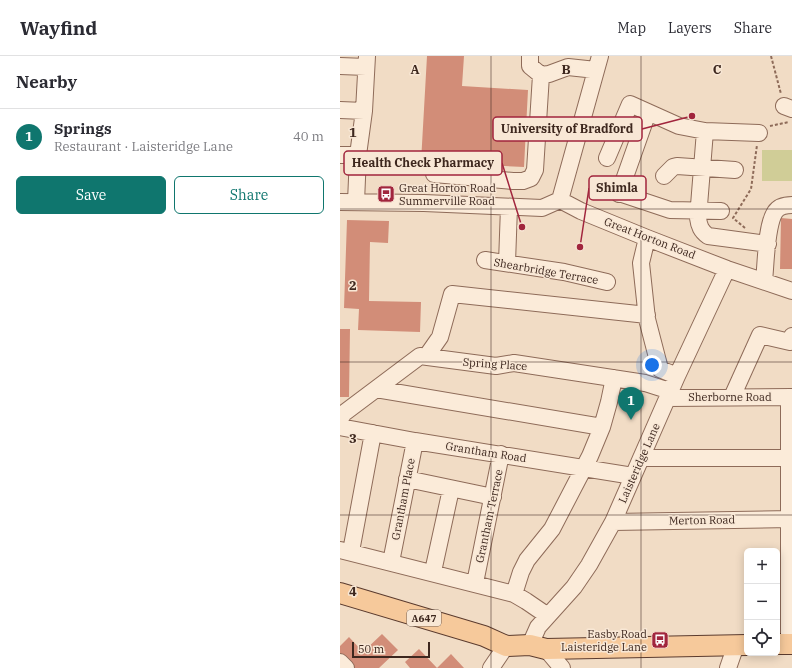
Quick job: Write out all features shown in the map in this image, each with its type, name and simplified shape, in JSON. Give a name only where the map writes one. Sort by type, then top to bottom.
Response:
[{"type":"main road","name":"A647","points":[[340,593],[484,636],[506,646],[742,645]]},
{"type":"street","points":[[340,202],[424,203],[542,208],[560,200],[596,60],[541,75],[530,66],[530,56]]},
{"type":"street","points":[[340,66],[367,62],[364,111],[358,155],[356,202]]},
{"type":"street","points":[[434,174],[513,181],[523,181],[531,178],[535,170],[541,75]]},
{"type":"street","points":[[607,158],[630,104],[679,126],[705,131],[759,133]]},
{"type":"street","points":[[340,110],[364,111]]},
{"type":"street","points":[[648,112],[616,193],[670,210],[720,211]]},
{"type":"street","points":[[705,131],[698,218],[700,227],[708,236],[768,244]]},
{"type":"street","points":[[340,155],[358,155]]},
{"type":"street","points":[[664,176],[677,166],[735,170]]},
{"type":"street","name":"Great Horton Road","points":[[560,200],[582,212],[727,269],[792,291]]},
{"type":"street","points":[[764,281],[770,222],[776,211],[784,206],[792,205]]},
{"type":"street","points":[[507,263],[509,207]]},
{"type":"street","points":[[648,238],[641,263],[647,315],[660,369],[677,376]]},
{"type":"street","name":"Shearbridge Terrace","points":[[485,260],[564,272],[607,282]]},
{"type":"street","name":"Laisteridge Lane","points":[[538,647],[538,627],[578,581],[589,565],[613,522],[677,376],[727,269]]},
{"type":"street","points":[[340,418],[344,413],[420,356],[426,357],[440,337],[452,294],[647,315]]},
{"type":"street","points":[[732,397],[760,336],[790,342],[792,336]]},
{"type":"street","name":"Spring Place","points":[[426,357],[496,366],[514,364],[614,378],[645,383],[669,394]]},
{"type":"street","points":[[514,594],[521,572],[527,560],[552,529],[584,468],[602,426],[614,378]]},
{"type":"street","points":[[376,389],[602,426]]},
{"type":"street","name":"Sherborne Road","points":[[669,394],[732,397],[790,397]]},
{"type":"street","points":[[786,644],[791,519],[788,458],[790,397]]},
{"type":"street","name":"Grantham Road","points":[[340,427],[415,441],[633,476]]},
{"type":"street","points":[[373,433],[346,548],[514,594],[548,616]]},
{"type":"street","name":"Grantham Place","points":[[392,557],[415,441]]},
{"type":"street","name":"Grantham Terrace","points":[[476,578],[501,454]]},
{"type":"street","points":[[641,458],[788,458]]},
{"type":"street","points":[[407,480],[492,497]]},
{"type":"street","points":[[434,567],[451,488]]},
{"type":"street","name":"Merton Road","points":[[613,522],[791,519]]},
{"type":"street","points":[[728,668],[742,645]]},
{"type":"street","points":[[491,668],[506,646]]},
{"type":"street","points":[[538,647],[562,668]]},
{"type":"street","points":[[340,662],[346,668]]},
{"type":"path","points":[[771,56],[788,108]]},
{"type":"path","points":[[749,232],[733,218],[751,189],[759,128],[792,121]]},
{"type":"shaded area","points":[[762,150],[792,150],[792,181],[762,181]]},
{"type":"building","points":[[427,56],[464,56],[462,86],[528,90],[524,167],[421,162]]},
{"type":"building","points":[[781,218],[792,219],[792,269],[780,269]]},
{"type":"building","points":[[347,220],[389,221],[388,243],[370,242],[369,301],[421,302],[420,332],[358,330],[359,309],[344,308]]},
{"type":"building","points":[[340,329],[350,329],[349,397],[340,397]]},
{"type":"building","points":[[382,634],[398,650],[379,668],[349,668],[340,658],[340,646],[349,637],[363,652]]},
{"type":"building","points":[[419,649],[437,668],[410,668],[405,662]]},
{"type":"building","points":[[451,654],[464,668],[437,668]]},
{"type":"place","name":"University of Bradford","points":[[692,116]]},
{"type":"place","name":"Great Horton Road Summerville Road","points":[[386,194]]},
{"type":"place","name":"Health Check Pharmacy","points":[[522,227]]},
{"type":"place","name":"Shimla","points":[[580,247]]},
{"type":"place","name":"Springs","points":[[631,420]]},
{"type":"place","name":"Easby Road Laisteridge Lane","points":[[660,640]]}]
